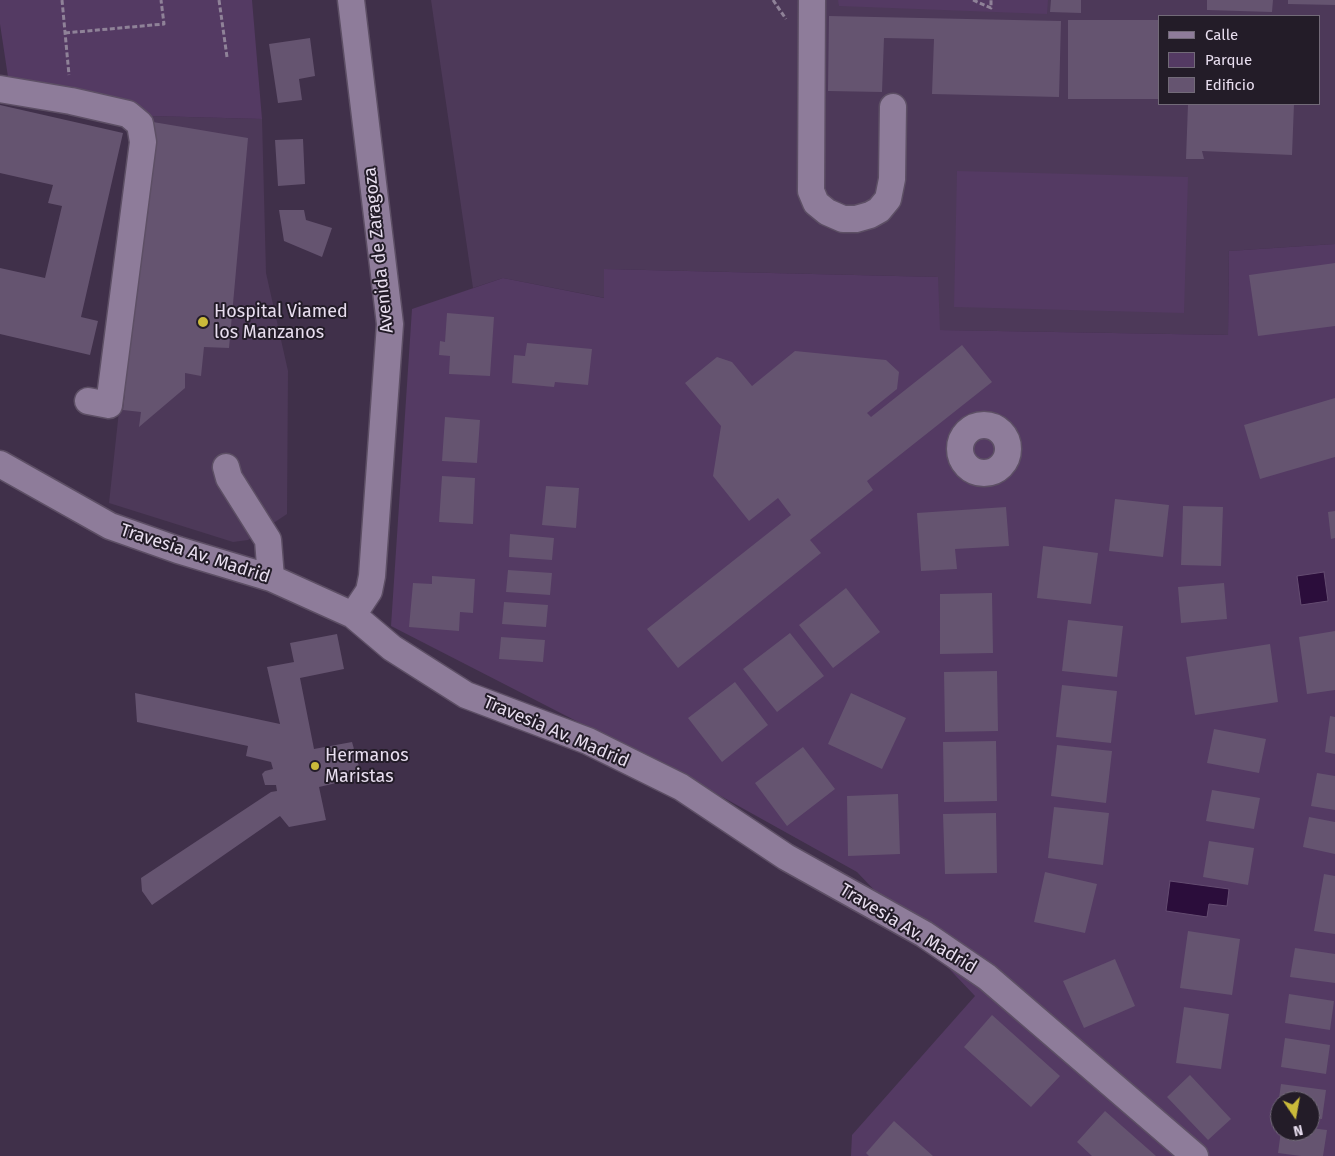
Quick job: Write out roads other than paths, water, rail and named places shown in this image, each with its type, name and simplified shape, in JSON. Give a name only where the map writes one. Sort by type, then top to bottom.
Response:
[{"type":"street","name":"Avenida de Zaragoza","points":[[351,0],[390,324],[372,576],[370,590],[353,615]]},
{"type":"street","points":[[812,0],[811,191],[816,203],[827,212],[843,219],[856,219],[879,210],[888,199],[892,179],[893,107]]},
{"type":"street","points":[[0,89],[71,100],[128,114],[140,124],[142,142],[109,405],[88,400]]},
{"type":"street","name":"Travesia Av. Madrid","points":[[0,464],[110,526],[178,550],[271,578],[353,615],[392,648],[466,695],[588,741],[681,787],[786,857],[924,934],[987,977],[1195,1156]]},
{"type":"street","points":[[226,468],[229,478],[268,540],[271,578]]},
{"type":"place","name":"Hospital Viamed los Manzanos","points":[[203,322]]},
{"type":"place","name":"Hermanos Maristas","points":[[315,766]]}]
